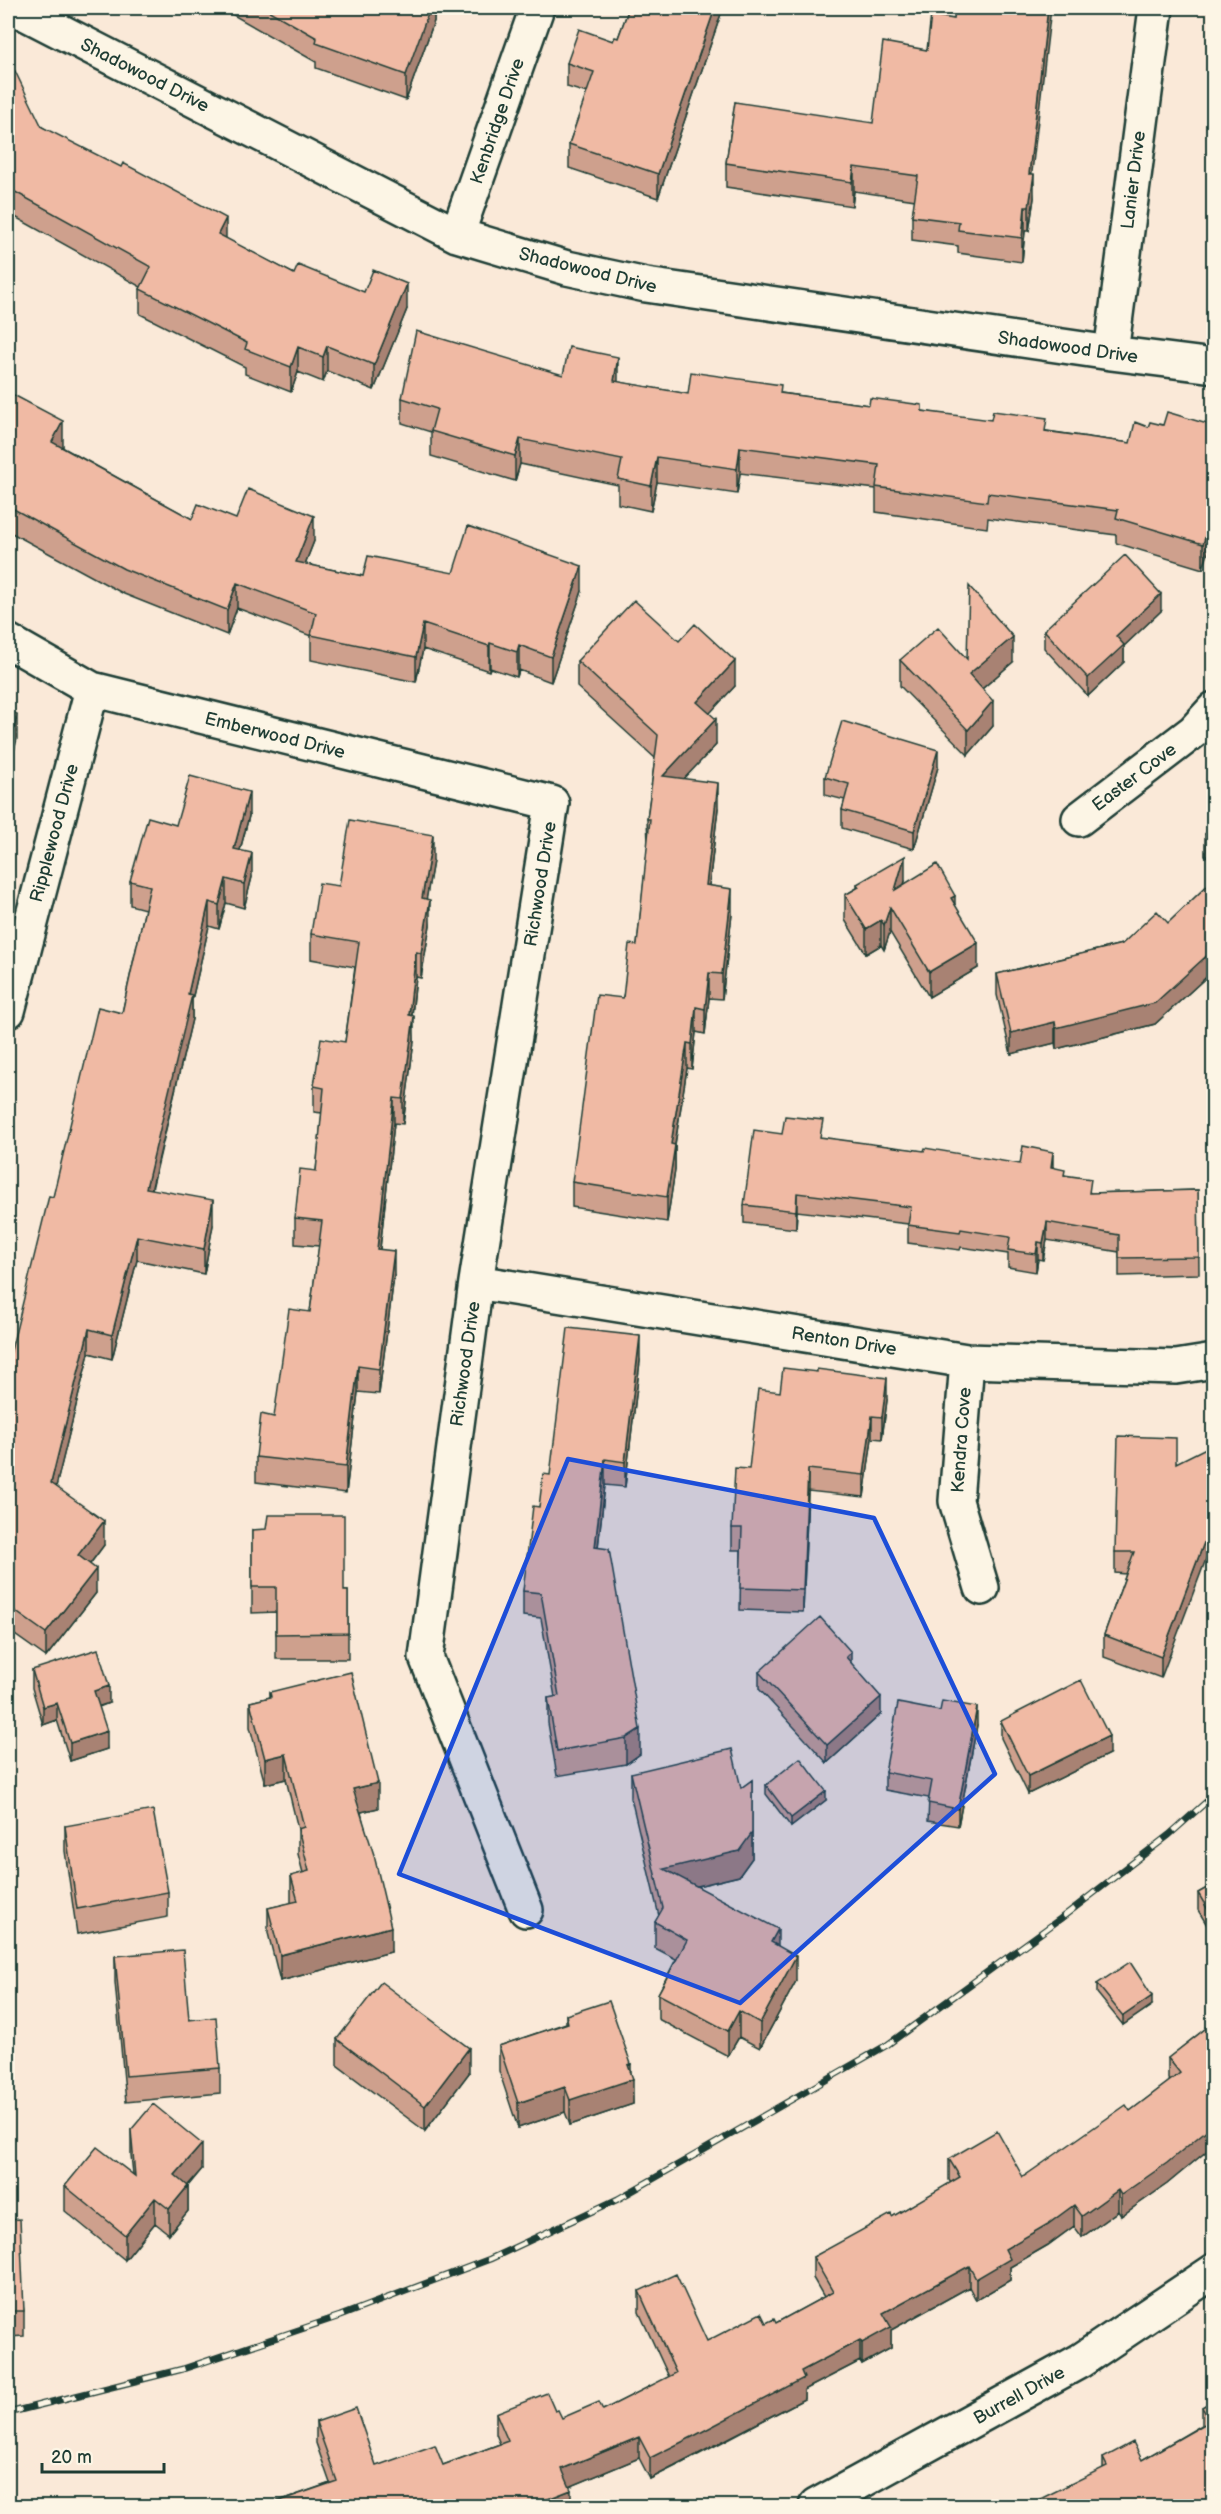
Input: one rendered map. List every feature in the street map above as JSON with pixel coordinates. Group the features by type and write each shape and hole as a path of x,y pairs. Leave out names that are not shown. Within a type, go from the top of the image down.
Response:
{"street":[{"name":"Shadowood Drive","path":"15,8 457,235 567,268 646,285 1214,366"},
{"name":"Kenbridge Drive","path":"457,235 537,8"},
{"name":"Lanier Drive","path":"1111,353 1156,8"},
{"name":"Emberwood Drive","path":"8,641 92,689 552,803"},
{"name":"Ripplewood Drive","path":"8,1011 92,689"},
{"name":"Easter Cove","path":"1079,819 1194,731 1214,709"},
{"name":"Richwood Drive","path":"526,1910 426,1657 476,1282 552,803"},
{"name":"Renton Drive","path":"476,1282 967,1361 1176,1366 1214,1361"},
{"name":"Kendra Cove","path":"967,1361 956,1501 982,1588"},
{"name":"Burrell Drive","path":"816,2506 1080,2361 1214,2271"}],"highlighted area":[{"path":"568,1459 874,1518 995,1774 740,2003 399,1874"}],"building":[{"path":"264,8 430,8 406,75 316,43 317,38"},
{"path":"629,8 715,8 658,174 569,144 594,72 567,63 579,29 613,41 615,37 618,38"},
{"path":"955,8 1048,8 1029,174 1034,174 1029,207 1025,207 1022,238 958,230 959,222 912,216 918,176 854,167 852,182 726,163 735,102 873,123 883,42 927,50 931,15 954,19"},
{"path":"15,71 42,127 121,167 123,163 226,218 218,234 294,274 298,265 364,292 373,270 407,284 374,365 327,346 323,357 298,347 291,367 245,349 247,343 140,289 151,267 8,188 8,74"},
{"path":"1214,221 1214,260 1208,259"},
{"path":"416,331 563,375 569,347 618,357 614,381 688,394 691,372 781,385 780,393 869,405 870,398 922,405 922,411 991,420 993,411 1047,418 1045,431 1130,443 1135,422 1148,427 1150,422 1163,425 1167,412 1214,426 1214,509 1203,544 1116,518 1118,510 988,493 987,502 876,487 879,465 740,447 737,469 657,457 651,486 618,479 622,460 520,439 515,456 431,431 437,409 402,398"},
{"path":"8,392 63,421 52,442 192,519 198,504 236,519 248,489 314,516 296,562 363,576 368,556 453,573 468,526 582,566 551,657 519,645 517,652 490,643 489,646 423,624 416,657 311,635 316,613 237,583 227,610 124,569 8,506"},
{"path":"1125,555 1161,594 1116,636 1124,645 1088,678 1044,630"},
{"path":"969,586 1013,637 969,674 993,701 968,730 900,660 938,627 967,659"},
{"path":"634,600 679,641 695,624 735,661 697,702 716,719 663,776 718,783 706,885 732,889 722,974 709,973 705,1009 696,1007 692,1044 687,1043 671,1144 675,1145 667,1197 572,1182 597,995 623,998 629,944 637,945 650,819 647,819 658,735 577,661"},
{"path":"8,711 17,714 8,751"},
{"path":"842,721 938,750 914,831 842,810 849,784 825,777"},
{"path":"190,776 249,792 234,849 252,853 244,884 226,879 219,905 209,902 188,994 192,995 146,1188 213,1200 204,1249 137,1236 112,1335 89,1329 51,1483 104,1521 78,1555 96,1569 46,1633 8,1606 8,1363 49,1196 53,1197 98,1007 122,1013 150,886 130,881 148,817 176,825"},
{"path":"350,820 433,835 422,898 430,900 421,953 416,952 409,1015 414,1016 403,1099 394,1098 377,1249 394,1251 379,1369 358,1366 346,1467 256,1457 261,1414 274,1417 289,1309 310,1312 322,1221 295,1218 300,1169 316,1171 324,1088 314,1086 321,1038 345,1042 359,942 311,934 319,883 339,886"},
{"path":"1214,824 1214,842 1205,834"},
{"path":"905,856 895,890 937,864 955,896 951,898 978,943 929,972 890,907 884,925 881,920 866,929 845,895 859,887 857,884"},
{"path":"1214,879 1214,949 1155,1003 1056,1028 1055,1022 1011,1033 997,974 1122,944 1157,911 1168,923"},
{"path":"785,1116 823,1120 820,1137 924,1151 925,1148 1020,1164 1023,1146 1053,1152 1051,1167 1065,1170 1064,1175 1091,1179 1089,1193 1198,1190 1199,1257 1119,1258 1119,1235 1047,1222 1043,1243 1038,1242 1036,1254 1008,1250 1010,1237 961,1229 960,1232 908,1225 911,1207 797,1193 796,1211 744,1205 754,1130 782,1134"},
{"path":"568,1328 640,1336 625,1462 605,1459 595,1547 609,1549 640,1729 626,1738 557,1751 548,1698 559,1696 541,1593 523,1591 533,1506 539,1507 543,1474 550,1475"},
{"path":"783,1368 817,1372 817,1369 887,1378 882,1417 872,1416 864,1475 808,1469 803,1590 740,1588 742,1528 732,1528 735,1468 749,1469 758,1389 780,1392"},
{"path":"1118,1436 1176,1438 1176,1463 1214,1444 1214,1516 1161,1657 1104,1635 1134,1552 1115,1552"},
{"path":"268,1515 344,1515 344,1591 348,1591 348,1633 276,1634 276,1587 252,1587 252,1530 266,1529"},
{"path":"820,1617 851,1652 846,1657 881,1697 827,1745 759,1672"},
{"path":"98,1649 109,1686 94,1691 107,1731 70,1743 57,1703 43,1707 32,1670"},
{"path":"351,1672 378,1783 353,1789 374,1855 391,1927 280,1955 268,1908 298,1901 291,1876 309,1871 298,1829 304,1827 286,1754 265,1759 250,1702 271,1697 270,1692"},
{"path":"1081,1680 1109,1736 1028,1776 1001,1721"},
{"path":"942,1701 977,1707 958,1809 928,1803 932,1781 885,1772 898,1703 940,1711"},
{"path":"732,1749 741,1788 752,1780 752,1833 739,1851 664,1869 778,1929 771,1942 796,1956 760,2023 739,2011 728,2031 658,1994 687,1940 655,1922 663,1908 631,1773"},
{"path":"800,1758 826,1791 791,1818 766,1785"},
{"path":"153,1810 168,1892 77,1909 65,1826"},
{"path":"1214,1884 1214,1920 1198,1893"},
{"path":"183,1950 189,2020 216,2017 220,2068 126,2076 115,1956"},
{"path":"1130,1962 1152,1996 1123,2016 1097,1984"},
{"path":"381,1982 469,2048 425,2106 337,2039"},
{"path":"609,2001 631,2064 628,2065 633,2079 570,2100 565,2087 518,2103 499,2046 568,2023 566,2015"},
{"path":"1214,2022 1214,2124 1167,2163 1121,2195 1118,2190 1082,2216 1074,2205 1048,2224 1005,2249 1010,2259 976,2279 969,2266 883,2313 891,2327 862,2343 860,2340 801,2371 804,2378 694,2436 650,2458 639,2437 562,2469 571,2490 530,2506 278,2506 276,2502 337,2481 316,2422 356,2408 376,2466 435,2445 443,2465 508,2441 496,2413 547,2393 555,2411 558,2410 562,2418 599,2402 603,2410 676,2373 639,2291 676,2274 707,2341 761,2313 766,2323 774,2319 776,2323 833,2292 813,2257 891,2214 892,2217 960,2177 949,2159 997,2131 1023,2177 1126,2105 1130,2111 1180,2073 1168,2058"},
{"path":"153,2104 202,2144 175,2175 188,2186 169,2209 155,2198 125,2235 65,2186 97,2147 135,2176 131,2130"},
{"path":"20,2219 24,2311 8,2311 8,2220"},
{"path":"1214,2400 1214,2499 1201,2506 1026,2506 1107,2466 1103,2458 1133,2442 1142,2460 1210,2421 1202,2407"}],"railway":[{"path":"8,2413 183,2369 340,2316 490,2259 618,2199 887,2045 1060,1919 1169,1835 1214,1795"}]}
